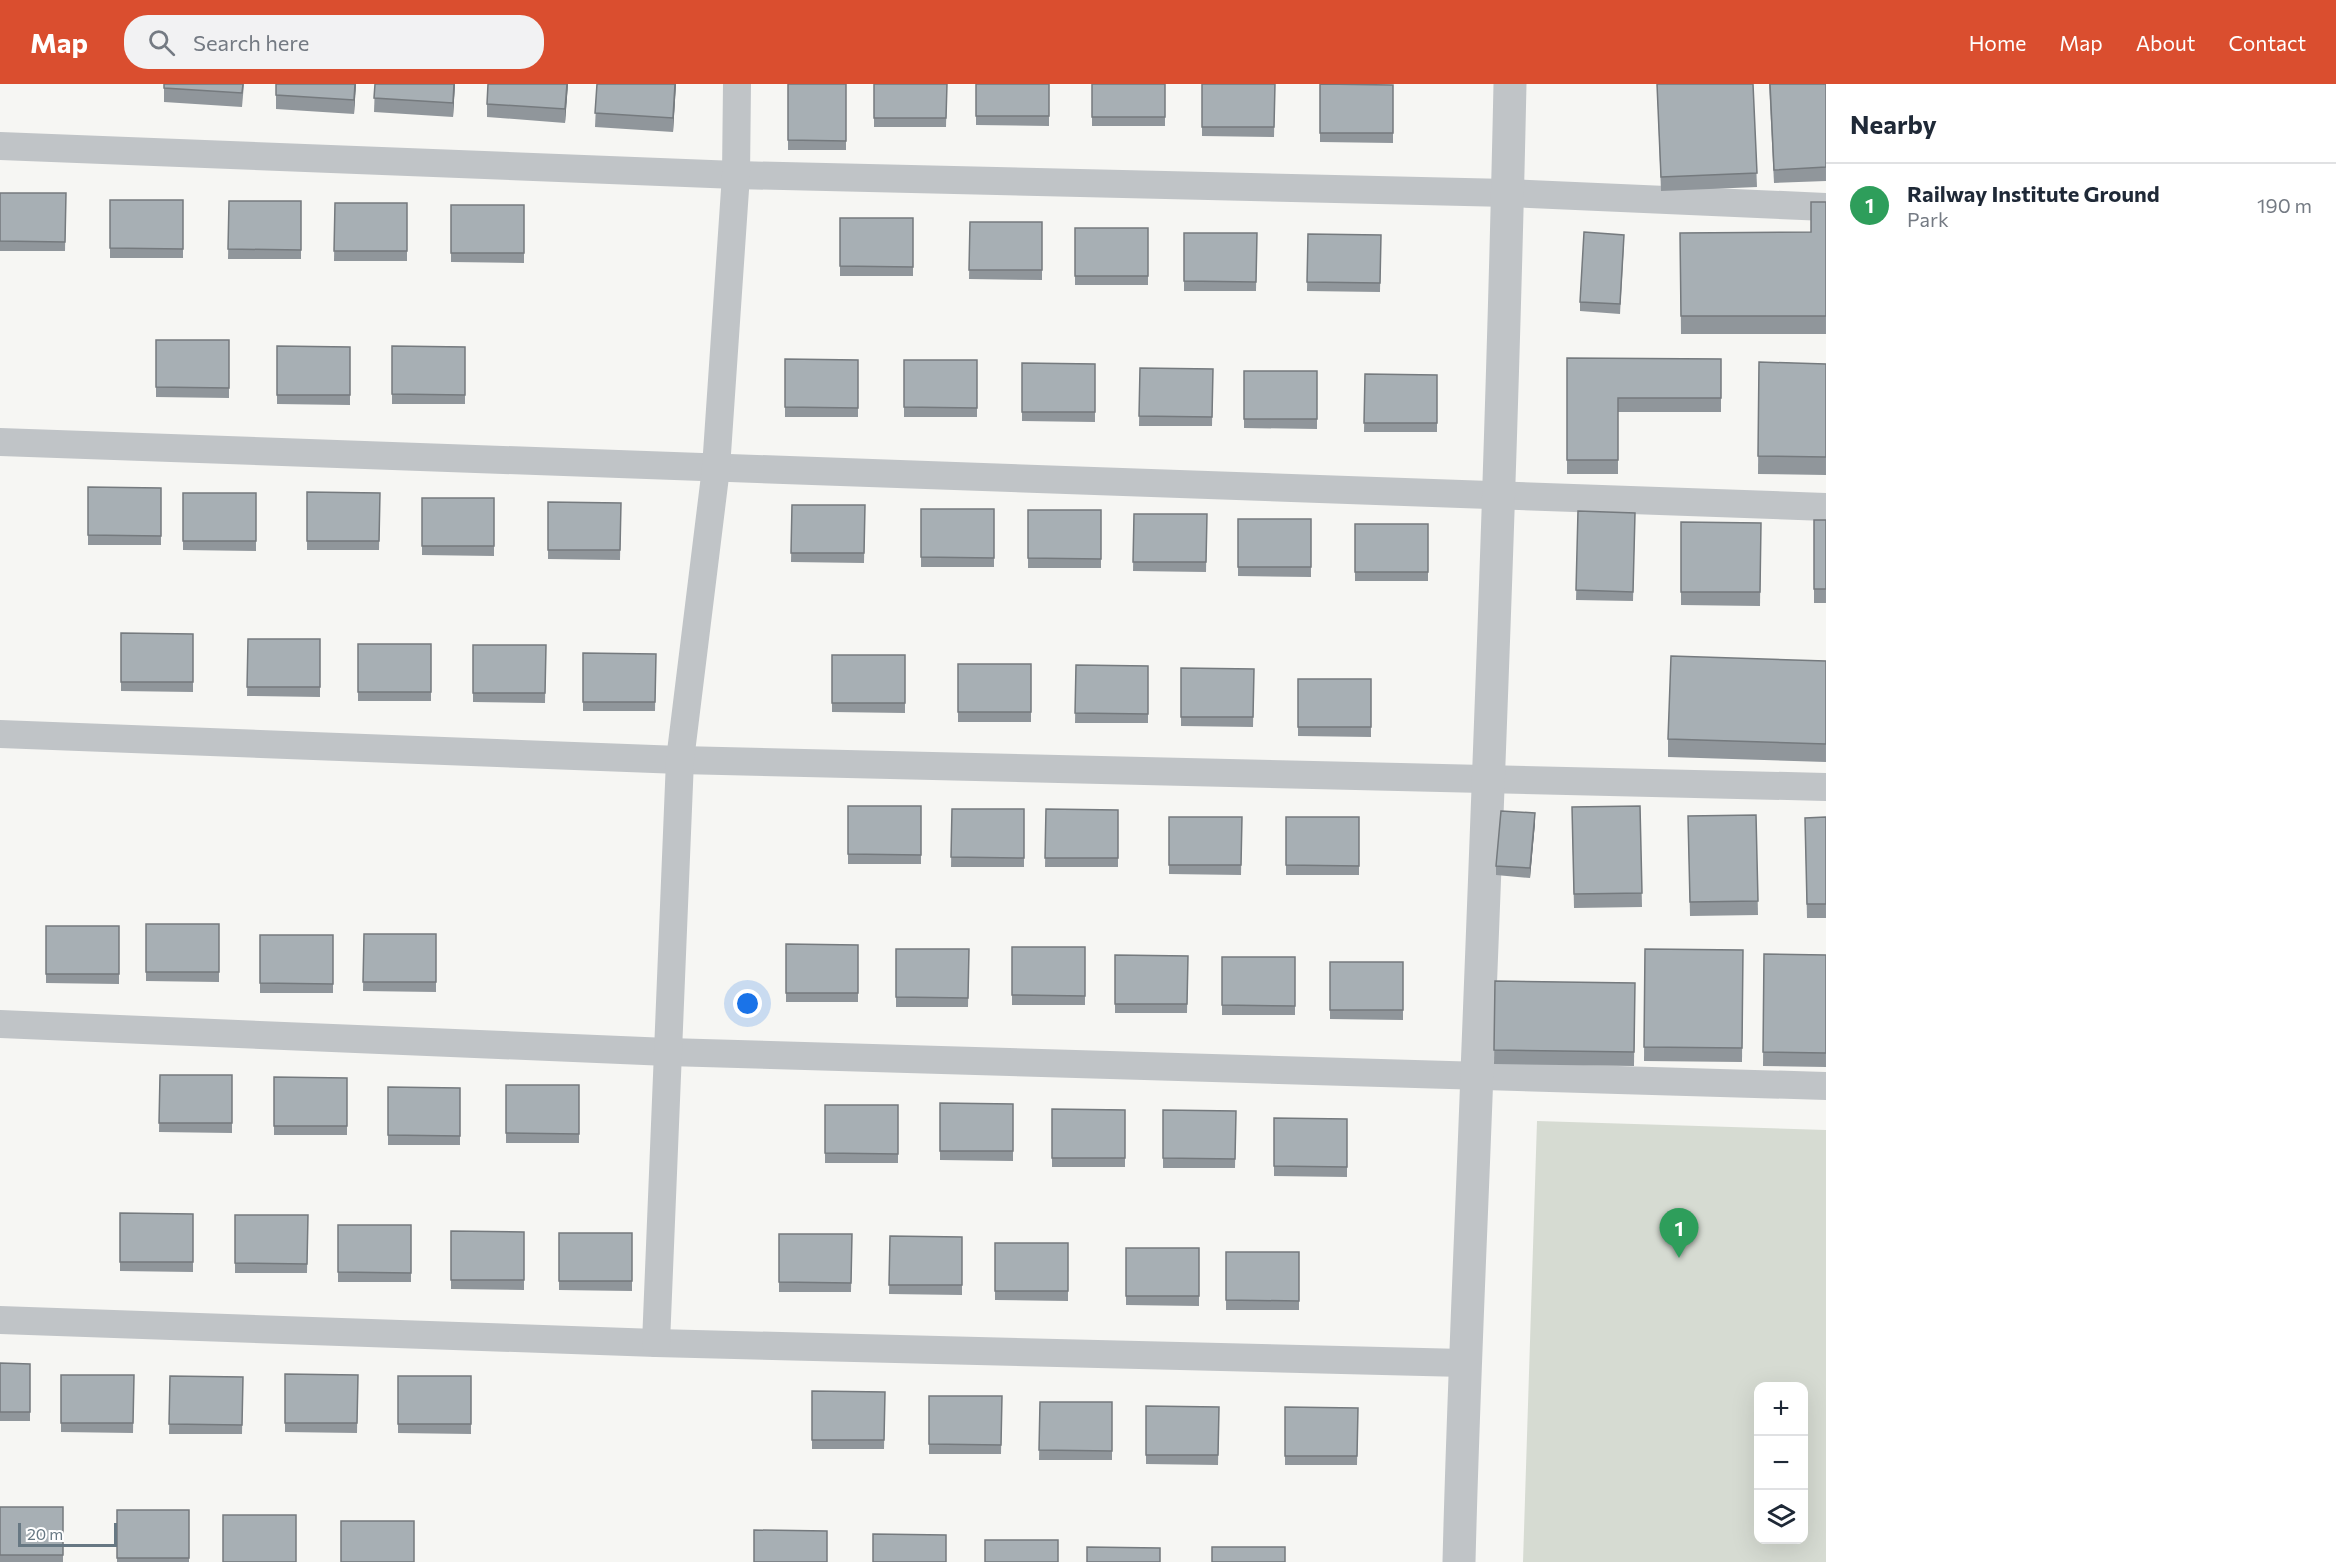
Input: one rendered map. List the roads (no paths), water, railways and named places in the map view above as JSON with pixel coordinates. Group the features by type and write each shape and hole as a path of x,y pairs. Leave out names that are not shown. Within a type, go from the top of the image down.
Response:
{"street":[{"path":"656,1343 680,760 716,468 736,175 737,84"},
{"path":"1459,1562 1464,1364 1498,496 1510,84"},
{"path":"0,146 736,175 1508,193 1826,207"},
{"path":"0,442 1826,507"},
{"path":"0,734 680,760 1826,788"},
{"path":"0,1024 668,1052 1826,1086"},
{"path":"0,1320 656,1343 1464,1364"}],"place":[{"name":"Railway Institute Ground","path":"1679,1258"}]}
